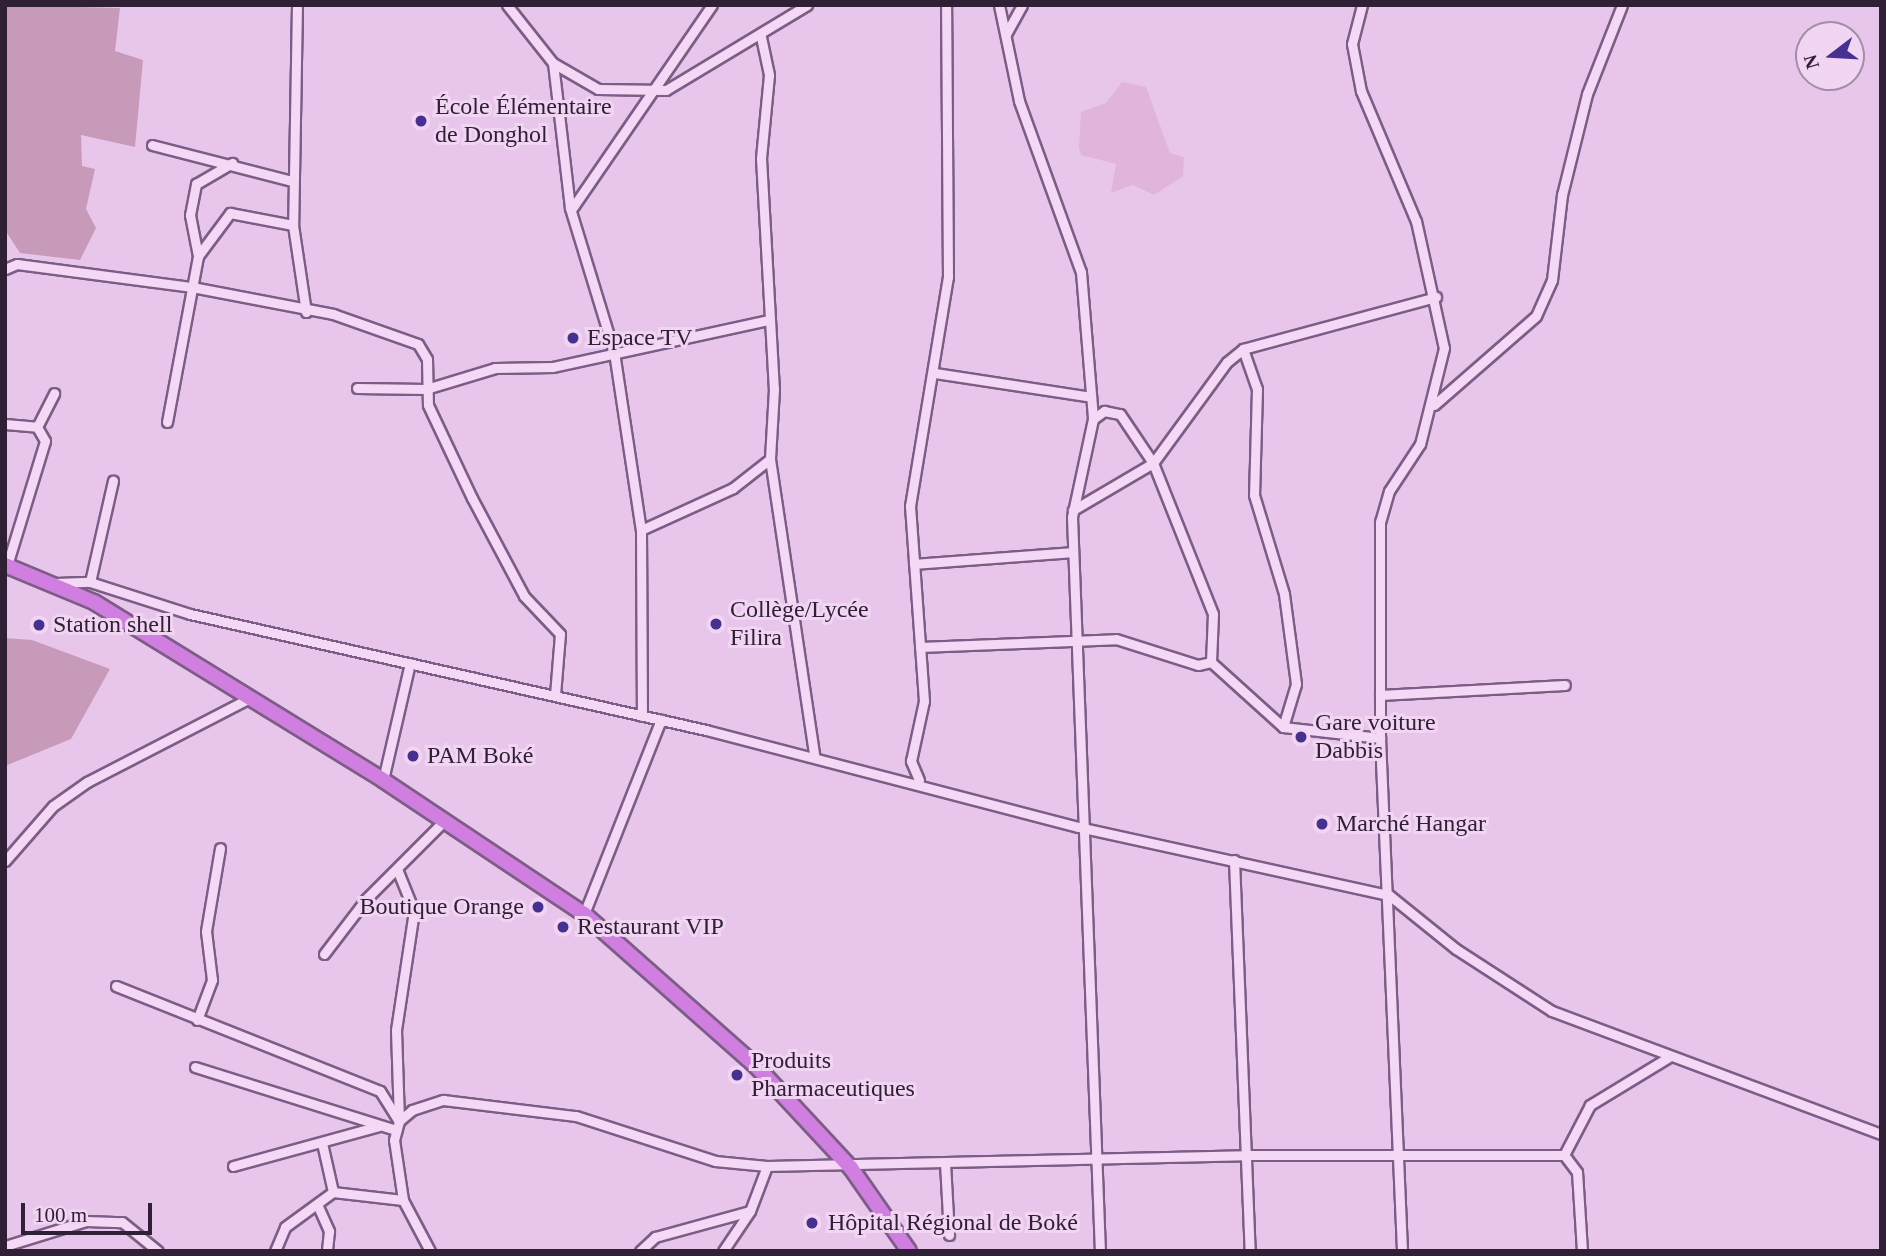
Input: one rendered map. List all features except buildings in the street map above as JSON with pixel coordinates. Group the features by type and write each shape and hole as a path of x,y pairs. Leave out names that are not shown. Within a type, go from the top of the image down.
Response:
{"highway":[{"path":"6,565 54,583 383,780 584,914 758,1068 851,1168 909,1251"}],"street":[{"path":"297,5 293,225 306,312"},
{"path":"507,5 553,63 598,89 658,86 666,90 720,53 761,37 807,5"},
{"path":"571,210 712,5"},
{"path":"919,780 911,761 924,702 910,506 935,373 948,277 946,5"},
{"path":"999,5 1019,101 1081,272 1093,419 1073,510 1073,552 1079,827 1098,1161 1100,1251"},
{"path":"1006,34 1023,5"},
{"path":"1362,5 1352,44 1361,92 1416,221 1436,297 1444,348 1432,406 1380,522 1380,738 1389,895 1402,1251"},
{"path":"1432,406 1536,316 1552,280 1562,195 1587,94 1622,5"},
{"path":"761,37 769,75 761,158 768,320 770,459 814,755"},
{"path":"553,63 571,210 614,352 641,530 642,716"},
{"path":"152,145 232,163 292,181"},
{"path":"167,422 198,256 190,215 196,184 232,163"},
{"path":"198,256 230,213 293,225"},
{"path":"5,269 17,264 192,287 306,312 333,314 418,344 427,359 426,389 472,498 524,596 560,634 555,695"},
{"path":"1073,510 1153,463 1227,362 1244,349 1436,297"},
{"path":"357,388 426,389 495,368 553,367 768,320"},
{"path":"1244,349 1257,389 1254,495 1284,594 1296,684 1283,727"},
{"path":"935,373 1091,397"},
{"path":"37,427 54,393"},
{"path":"1093,419 1104,411 1120,414 1153,463 1213,614 1211,662"},
{"path":"5,424 37,427"},
{"path":"6,565 45,441 37,427"},
{"path":"641,530 724,493 770,459"},
{"path":"90,582 113,481"},
{"path":"914,564 1073,552"},
{"path":"54,583 90,582 190,614 814,755 919,780 1079,827 1389,895 1456,948 1552,1011 1881,1134"},
{"path":"920,648 1116,639 1187,663 1211,662 1283,727 1380,738"},
{"path":"383,780 410,663"},
{"path":"1380,695 1565,685"},
{"path":"5,861 53,806 87,782 248,699"},
{"path":"584,914 661,720"},
{"path":"324,954 397,869 445,820"},
{"path":"197,1020 212,980 206,931 220,848"},
{"path":"1234,860 1250,1251"},
{"path":"397,869 414,911 396,1030 402,1200 430,1251"},
{"path":"116,986 380,1091 398,1125"},
{"path":"1564,1156 1590,1105 1640,1069 1669,1056"},
{"path":"195,1067 324,1103 379,1126"},
{"path":"233,1166 379,1126 398,1125 443,1100 576,1116 715,1161 766,1166 851,1168 1245,1155 1564,1156"},
{"path":"322,1143 333,1192"},
{"path":"1564,1156 1577,1172 1582,1251"},
{"path":"945,1163 949,1235"},
{"path":"723,1251 750,1211 766,1166"},
{"path":"275,1251 285,1227 333,1192 402,1200"},
{"path":"317,1204 329,1231 327,1251"},
{"path":"640,1251 654,1237 750,1211"},
{"path":"5,1246 37,1231 98,1221 122,1222 158,1251"}],"shaded area":[{"path":"5,5 120,8 115,51 143,60 135,147 81,135 82,166 95,169 86,209 96,228 80,260 20,253 5,230"},
{"path":"1122,82 1146,87 1170,153 1184,157 1183,176 1154,195 1133,185 1111,193 1116,164 1081,155 1079,148 1081,112 1106,103"},
{"path":"5,638 32,640 110,669 71,739 5,766"}],"place":[{"name":"École Élémentaire de Donghol","path":"421,121"},
{"name":"Espace TV","path":"573,338"},
{"name":"Collège/Lycée Filira","path":"716,624"},
{"name":"Station shell","path":"39,625"},
{"name":"Gare voiture Dabbis","path":"1301,737"},
{"name":"PAM Boké","path":"413,756"},
{"name":"Marché Hangar","path":"1322,824"},
{"name":"Boutique Orange","path":"538,907"},
{"name":"Restaurant VIP","path":"563,927"},
{"name":"Produits Pharmaceutiques","path":"737,1075"},
{"name":"Hôpital Régional de Boké","path":"812,1223"}]}
